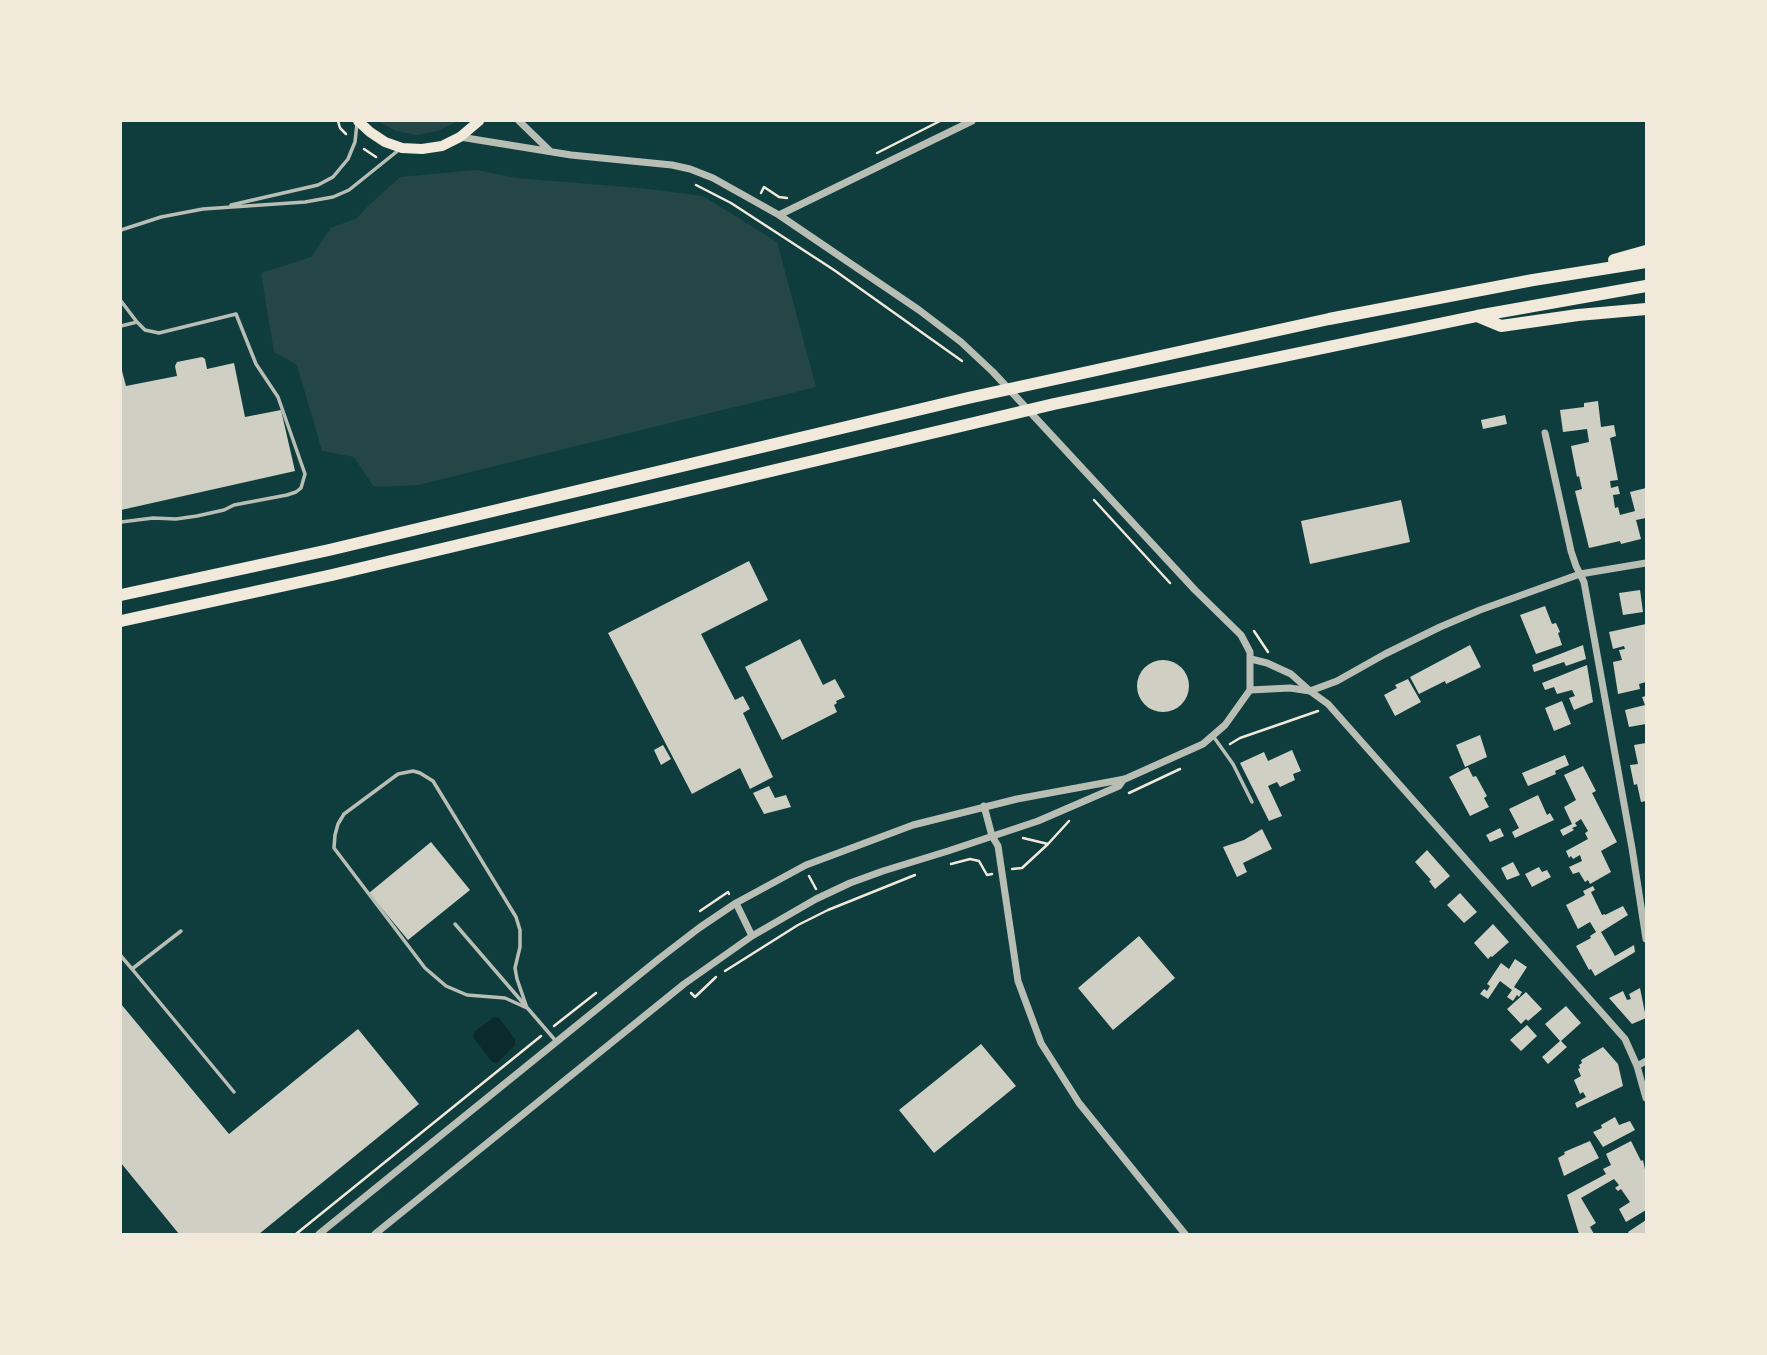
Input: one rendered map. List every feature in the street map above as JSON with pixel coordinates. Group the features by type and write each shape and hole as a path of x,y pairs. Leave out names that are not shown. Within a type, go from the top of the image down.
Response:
{"highway":[{"path":"1533,280 1646,251"},
{"path":"121,595 330,550 968,398 1329,319 1533,280 1646,262"},
{"path":"121,621 332,575 1054,404 1476,316 1646,286"},
{"path":"1476,316 1501,326 1646,309"}],"main road":[{"path":"357,121 385,142 402,148 422,149 442,146 460,137 479,121"}],"street":[{"path":"519,121 551,151"},
{"path":"779,215 972,121"},
{"path":"319,1234 680,943 736,902 806,864 913,825 984,806 1125,779 1203,744 1233,715 1250,690 1250,652 1241,635 1195,590 993,372 961,342 919,310 779,215 713,178 690,169 571,155 460,137"},
{"path":"1545,433 1571,551 1584,582 1646,939"},
{"path":"1250,690 1290,688 1310,691 1337,681 1440,626 1480,610 1580,574 1646,563"},
{"path":"1251,659 1291,674 1328,704 1625,1039 1637,1066 1646,1098"},
{"path":"375,1234 684,984 752,936 816,899 850,883 1038,821 1119,786 1125,779"},
{"path":"984,806 992,836 998,846 1003,871 1017,981 1041,1043 1079,1103 1185,1234"},
{"path":"736,902 752,936"},
{"path":"1637,1066 1646,1061"}],"lane":[{"path":"121,230 162,217 318,186 333,177 348,159 355,142 357,121"},
{"path":"220,207 305,202 332,197 349,190 402,148"},
{"path":"121,301 145,330 159,333 236,314 256,364 278,397 305,474 301,488 287,495 233,505 197,516 121,522"},
{"path":"121,326 137,322"},
{"path":"1213,736 1233,764 1252,802"},
{"path":"413,771 433,780 516,917 520,930 520,947 515,968 527,1008 505,998 467,995 446,986 425,968 334,848 338,824 344,814 398,774 413,771"},
{"path":"455,924 556,1042"},
{"path":"132,969 181,930"},
{"path":"121,956 234,1092"}],"path":[{"path":"338,121 340,128 355,142 384,162"},
{"path":"878,152 940,121"},
{"path":"689,181 731,203 834,270 967,365"},
{"path":"761,193 764,187 779,197 791,196"},
{"path":"1250,626 1268,652 1275,657"},
{"path":"1222,748 1240,738 1315,713"},
{"path":"1125,795 1179,769"},
{"path":"1022,868 1069,820"},
{"path":"1021,837 1048,844"},
{"path":"949,864 970,859 979,861 987,875 1003,871"},
{"path":"684,984 695,997 717,976 798,925 838,905 917,874"},
{"path":"701,911 728,892 736,902"},
{"path":"296,1234 597,992"}],"shaded area":[{"path":"377,121 458,121 438,131 417,135 396,131"},
{"path":"476,170 516,178 703,196 777,242 816,387 418,485 374,487 354,457 322,451 297,365 274,352 261,273 311,257 331,228 357,218 400,177"},
{"path":"494,1017 499,1018 515,1039 515,1045 497,1063 492,1062 473,1037 474,1032"}],"building":[{"path":"202,357 207,369 234,363 245,417 281,410 295,471 121,510 121,367 126,386 177,376 177,362"},
{"path":"1598,401 1601,427 1614,425 1616,436 1610,438 1618,480 1610,481 1611,488 1618,486 1620,494 1613,495 1615,508 1618,507 1620,515 1635,511 1630,492 1646,488 1646,518 1636,520 1641,539 1589,548 1575,491 1582,489 1571,446 1589,442 1587,429 1563,432 1560,410 1584,407 1584,403"},
{"path":"1505,415 1507,424 1483,429 1481,420"},
{"path":"1401,500 1410,542 1310,564 1301,521"},
{"path":"749,561 768,600 701,634 735,700 743,696 750,709 743,713 773,777 750,789 740,768 692,794 608,633"},
{"path":"1640,590 1643,612 1623,615 1619,593"},
{"path":"1545,606 1552,624 1556,623 1560,632 1558,633 1562,645 1536,654 1520,615"},
{"path":"1646,624 1646,682 1639,684 1640,689 1618,694 1613,662 1622,660 1619,650 1625,649 1624,646 1613,649 1609,632"},
{"path":"800,639 823,685 835,679 845,697 836,701 834,705 837,712 782,740 745,667"},
{"path":"1470,645 1481,667 1419,694 1410,677"},
{"path":"1583,645 1586,659 1566,666 1564,662 1534,672 1532,665"},
{"path":"1163,660 1173,662 1181,668 1187,676 1187,696 1181,704 1173,710 1163,712 1153,710 1145,704 1139,696 1137,686 1139,676 1145,668 1153,662"},
{"path":"1587,665 1593,702 1574,710 1569,698 1575,696 1572,690 1557,694 1554,687 1545,690 1542,683"},
{"path":"1408,679 1421,702 1395,716 1384,695 1397,688 1395,685"},
{"path":"1646,696 1646,724 1629,727 1625,710 1645,705 1642,697"},
{"path":"1562,701 1571,724 1554,731 1545,708"},
{"path":"1480,735 1487,757 1465,767 1456,745"},
{"path":"1646,743 1646,801 1641,802 1630,765 1638,764 1634,745"},
{"path":"663,745 671,759 661,765 654,750"},
{"path":"1292,750 1301,771 1293,774 1295,780 1280,787 1277,782 1268,786 1282,816 1269,821 1240,763 1264,752 1268,761"},
{"path":"1565,755 1569,765 1528,786 1522,773"},
{"path":"1583,766 1596,791 1592,793 1617,842 1601,851 1611,872 1590,884 1588,880 1585,882 1579,872 1573,874 1569,867 1582,861 1580,855 1569,858 1566,851 1588,839 1585,833 1588,831 1581,819 1575,823 1577,826 1572,828 1574,830 1563,836 1560,830 1572,824 1564,807 1576,800 1564,775"},
{"path":"1468,767 1487,796 1484,798 1489,807 1470,816 1449,777"},
{"path":"769,786 775,798 786,795 791,807 764,814 753,793"},
{"path":"1538,795 1547,815 1550,813 1554,820 1515,838 1512,832 1519,828 1509,809"},
{"path":"1500,828 1504,836 1490,842 1486,835"},
{"path":"1262,829 1272,849 1243,863 1247,872 1237,877 1223,847 1244,840"},
{"path":"431,842 470,890 408,940 369,893"},
{"path":"1427,850 1450,876 1435,889 1429,881 1431,880 1415,862"},
{"path":"1513,862 1520,875 1507,880 1501,868"},
{"path":"1539,867 1542,872 1547,870 1551,877 1532,887 1525,874"},
{"path":"1593,886 1595,890 1591,892 1602,915 1623,906 1628,915 1601,932 1615,956 1634,945 1635,952 1595,976 1576,946 1596,932 1590,922 1578,929 1566,905 1585,895 1583,891"},
{"path":"1460,893 1477,912 1464,923 1447,905"},
{"path":"1493,924 1509,942 1488,959 1474,943"},
{"path":"1139,936 1175,978 1113,1030 1078,988"},
{"path":"1515,959 1527,967 1514,987 1522,992 1519,997 1517,995 1513,1001 1507,997 1512,990 1500,981 1488,999 1480,994 1484,989 1487,991 1490,986 1487,984 1501,963 1509,969"},
{"path":"1640,988 1646,1018 1632,1024 1609,998 1623,991 1627,1000 1631,999 1629,994"},
{"path":"1526,992 1542,1009 1521,1024 1507,1009"},
{"path":"121,1004 229,1134 358,1029 419,1104 259,1234 179,1234 121,1163"},
{"path":"1566,1006 1581,1023 1561,1041 1567,1047 1548,1064 1542,1057 1560,1041 1545,1024"},
{"path":"1527,1025 1537,1036 1521,1051 1510,1040"},
{"path":"981,1044 1016,1086 934,1153 899,1110"},
{"path":"1603,1047 1618,1064 1623,1086 1577,1108 1575,1103 1586,1097 1583,1092 1580,1094 1574,1080 1581,1076 1578,1069 1581,1060"},
{"path":"1615,1117 1619,1125 1630,1121 1635,1130 1603,1147 1593,1132"},
{"path":"1590,1141 1599,1158 1564,1176 1558,1158 1565,1154 1564,1152"},
{"path":"1631,1141 1641,1161 1643,1160 1646,1174 1646,1210 1626,1222 1619,1209 1630,1202 1621,1189 1618,1191 1615,1188 1619,1185 1614,1179 1581,1198 1596,1223 1590,1227 1594,1234 1579,1234 1567,1195 1606,1174 1603,1169 1611,1165 1606,1154"},
{"path":"1646,1220 1646,1234 1629,1234 1628,1232"}]}
